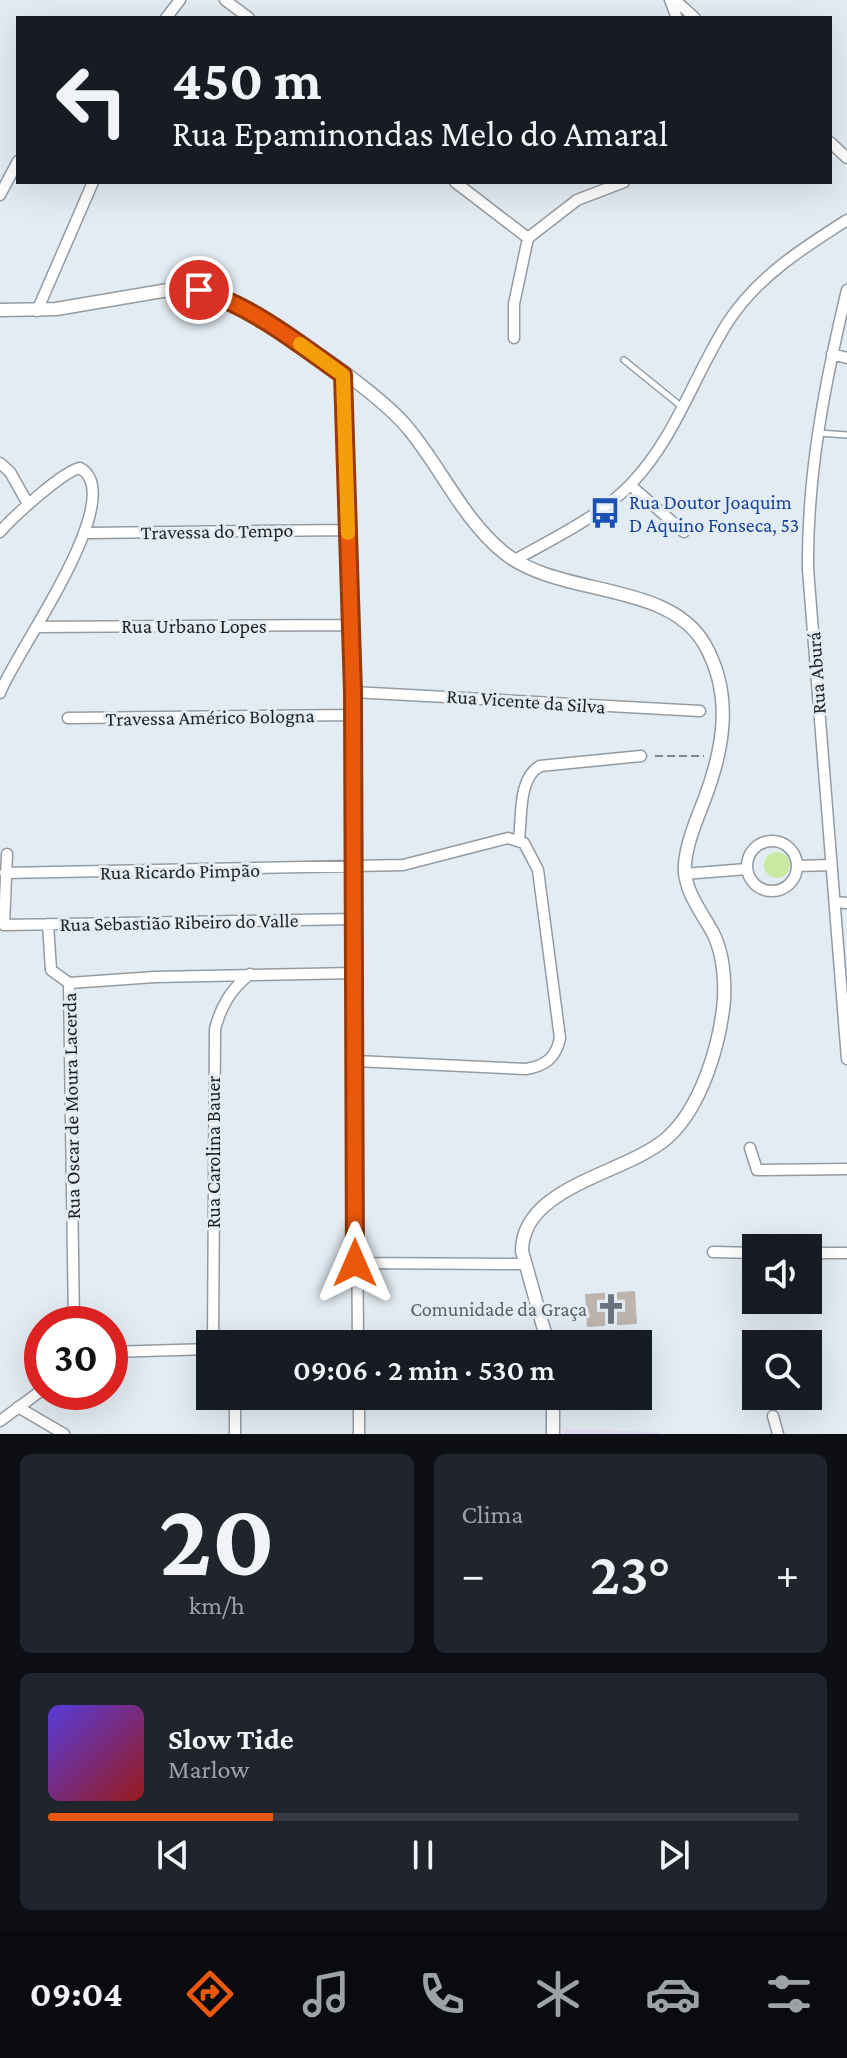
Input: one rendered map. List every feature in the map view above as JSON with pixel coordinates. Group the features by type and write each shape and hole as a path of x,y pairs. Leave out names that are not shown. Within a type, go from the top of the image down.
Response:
{"street":[{"path":"168,16 180,0"},
{"path":"225,0 246,16"},
{"path":"672,0 692,16"},
{"path":"832,144 847,158"},
{"path":"0,195 16,165"},
{"path":"37,311 92,184"},
{"path":"458,184 528,238"},
{"path":"514,338 514,304 528,238 577,200 619,184"},
{"path":"515,560 590,517 630,485 654,457 742,302 781,265 847,220"},
{"path":"0,310 37,311 149,291 199,290 231,302 275,326 404,423 465,511 488,539 515,560 563,581 648,603 684,621 704,644 722,691 725,714 718,756 690,838 684,874 691,894 713,934 723,970 719,1030 703,1081 676,1129 665,1140 561,1195 531,1217 522,1240 524,1264 536,1294 545,1330"},
{"name":"Rua Aburá","path":"847,290 832,354 808,518 808,569 847,1059"},
{"path":"832,354 847,358"},
{"path":"343,375 353,692 357,1330"},
{"path":"0,463 10,472 28,504"},
{"path":"0,693 87,533 93,480 86,471 74,469 28,504 1,530"},
{"path":"630,485 684,532"},
{"name":"Travessa do Tempo","path":"87,533 348,530"},
{"name":"Rua Urbano Lopes","path":"36,627 351,625"},
{"name":"Rua Vicente da Silva","path":"353,692 700,711"},
{"name":"Travessa Américo Bologna","path":"68,718 352,715"},
{"path":"356,1061 526,1069 541,1066 552,1058 560,1038 538,870 529,848 519,839 526,781 540,766 641,756"},
{"name":"Rua Ricardo Pimpão","path":"5,873 354,867 415,863 488,842 519,839"},
{"path":"767,841 788,846 797,866 793,880 773,891 753,882 747,869 750,854 767,841"},
{"path":"2,926 7,854"},
{"path":"797,866 831,865"},
{"path":"684,874 747,869"},
{"path":"835,902 847,903"},
{"name":"Rua Sebastião Ribeiro do Valle","path":"2,926 354,919"},
{"path":"48,924 51,970 69,983"},
{"name":"Rua Oscar de Moura Lacerda","path":"74,1306 69,983 251,974 355,973"},
{"name":"Rua Carolina Bauer","path":"211,1330 215,1029 219,1012 235,986 251,974"},
{"path":"750,1148 753,1166 757,1170 847,1169"},
{"path":"713,1252 742,1253"},
{"path":"822,1253 847,1253"},
{"path":"355,1263 524,1264"},
{"path":"128,1351 196,1347"},
{"path":"0,1421 24,1403"},
{"path":"18,1407 64,1434"},
{"path":"235,1410 235,1434"},
{"path":"359,1410 359,1434"},
{"path":"553,1410 553,1434"},
{"path":"773,1416 778,1434"}],"lane":[{"path":"624,360 683,408"},
{"path":"819,433 847,435"}],"path":[{"path":"641,756 718,756"}],"shaded area":[{"path":"563,1429 659,1432 659,1434 563,1434"}],"green space":[{"path":"777,852 786,856 790,865 786,874 777,878 768,874 764,865 768,856"}],"building":[{"name":"Comunidade da Graça","path":"635,1291 637,1324 587,1327 585,1294"}],"slow traffic":[{"path":"300,344 343,375 348,533"}],"place":[{"name":"Rua Doutor Joaquim D Aquino Fonseca, 53","path":"605,513"},
{"name":"Comunidade da Graça","path":"611,1309"}],"route":[{"path":"199,290 231,302 275,326 343,375 353,692 355,1263"}]}
